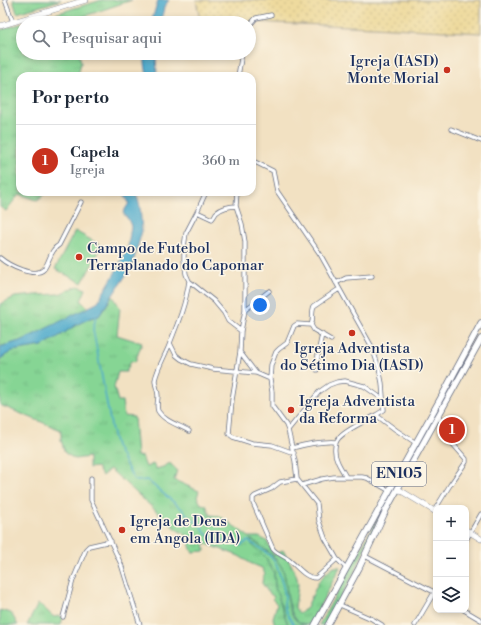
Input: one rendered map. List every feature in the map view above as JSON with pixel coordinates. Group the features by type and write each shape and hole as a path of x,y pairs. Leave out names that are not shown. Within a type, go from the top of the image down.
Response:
{"main road":[{"path":"33,16 86,0"},
{"path":"0,26 16,21"},
{"name":"EN105","path":"315,625 481,323"},
{"name":"EN105","path":"328,625 340,605 398,489 481,339"},
{"path":"398,489 433,510"},
{"path":"469,532 481,539"}],"street":[{"path":"6,0 13,22"},
{"path":"256,18 271,15"},
{"path":"239,72 241,60"},
{"path":"451,129 481,141"},
{"path":"256,162 273,171 277,191 320,254 372,347 379,368 384,410 347,432 338,438 336,442 336,460 346,477"},
{"path":"188,431 174,423 167,421 158,410 158,396 155,380 186,299 189,282 184,260 186,233 204,196"},
{"path":"237,196 236,206 242,224 245,242 245,310 232,400 229,434 230,436 252,443 272,445 294,453"},
{"path":"0,258 25,271 30,272 42,270 56,246 59,245 81,202"},
{"path":"197,212 212,219 216,213 230,206 236,206"},
{"path":"336,283 346,278 372,276"},
{"path":"189,282 214,301 224,313 228,321 242,331"},
{"path":"331,340 314,330 311,325 312,309 314,306 339,289"},
{"path":"245,310 269,291"},
{"path":"311,325 297,324 294,326 286,343 276,352 271,365 270,379 272,406 288,430 294,453 297,478 316,504 319,521 325,538 337,559 346,568"},
{"path":"316,370 322,334"},
{"path":"170,343 176,354 181,359 191,364 256,373 270,379"},
{"path":"240,352 256,373"},
{"path":"288,430 319,392 329,385 337,382 345,381 364,386 384,400"},
{"path":"376,415 416,443"},
{"path":"438,505 450,484 466,462 466,458 445,435 439,416"},
{"path":"292,448 310,443 336,442"},
{"path":"302,485 322,479 362,476 390,491"},
{"path":"91,478 91,500 121,564 140,625"},
{"path":"297,478 280,482 271,489 253,498 253,503 273,549 312,578 316,578 337,559"},
{"path":"469,530 481,514"},
{"path":"63,617 73,580 86,548 111,541"},
{"path":"365,556 433,590"},
{"path":"415,625 433,597"},
{"path":"340,605 382,625"},
{"path":"469,613 481,620"}],"green space":[{"path":"13,0 61,0 17,13"},
{"path":"102,0 132,0 85,16 48,16"},
{"path":"16,25 16,60 80,60 81,63 79,72 16,72 16,196 17,196 6,211 0,207 0,30"},
{"path":"25,196 43,196 37,200"},
{"name":"Campo de Futebol Terraplanado do Capomar","path":"75,231 102,246 82,283 55,269"},
{"path":"78,286 86,289 81,301 88,308 23,340 0,347 0,304 15,297 59,294"},
{"path":"113,296 120,308 117,335 142,343 135,362 131,361 126,372 118,372 114,387 118,401 122,401 124,416 134,417 137,456 142,457 146,467 153,464 156,469 170,463 177,470 174,480 199,491 197,497 201,504 206,505 210,515 220,516 249,537 259,537 267,541 274,555 283,550 295,571 298,580 295,608 299,613 306,609 318,583 325,574 334,567 340,567 310,625 301,623 295,618 291,611 282,568 273,556 259,545 251,540 266,558 274,573 275,587 288,625 275,625 273,618 277,604 272,599 274,597 268,592 262,583 263,576 265,574 262,568 239,556 204,543 205,551 192,552 187,536 176,529 110,469 102,476 97,467 89,468 89,457 75,459 65,453 61,440 61,430 0,405 0,359 12,351 42,346 76,325 90,318 99,316"},
{"path":"386,503 355,571 325,625 319,625"},
{"path":"250,539 259,544 280,564 284,574 290,610 297,621 306,625 288,625 275,587 274,573 266,558 252,545"},
{"path":"38,604 54,617 63,617 61,625 27,625"},
{"path":"0,610 11,613 18,625 0,625"}],"sand":[{"path":"196,0 481,0 481,33 256,22 256,16 199,16"}],"water":[{"path":"158,0 169,0 164,7 162,16 153,16"},
{"path":"145,60 156,60 157,72 146,72"},
{"path":"125,196 137,196 140,207 142,231 132,266 99,316 90,318 76,325 42,346 12,351 0,359 0,347 23,340 97,303 114,275 128,247 131,226 123,213 129,203"}],"waterway":[{"path":"96,317 93,329 112,431 116,446 134,480 147,480 182,509 193,521 199,521 205,533 211,537 241,545 248,541 266,552 277,565 285,596 285,610 294,625"}],"place":[{"name":"Igreja (IASD) Monte Morial","path":"447,70"},
{"name":"Campo de Futebol Terraplanado do Capomar","path":"79,257"},
{"name":"Igreja Adventista do Sétimo Dia (IASD)","path":"352,333"},
{"name":"Igreja Adventista da Reforma","path":"291,410"},
{"name":"Capela","path":"452,430"},
{"name":"Igreja de Deus em Angola (IDA)","path":"122,530"}]}
